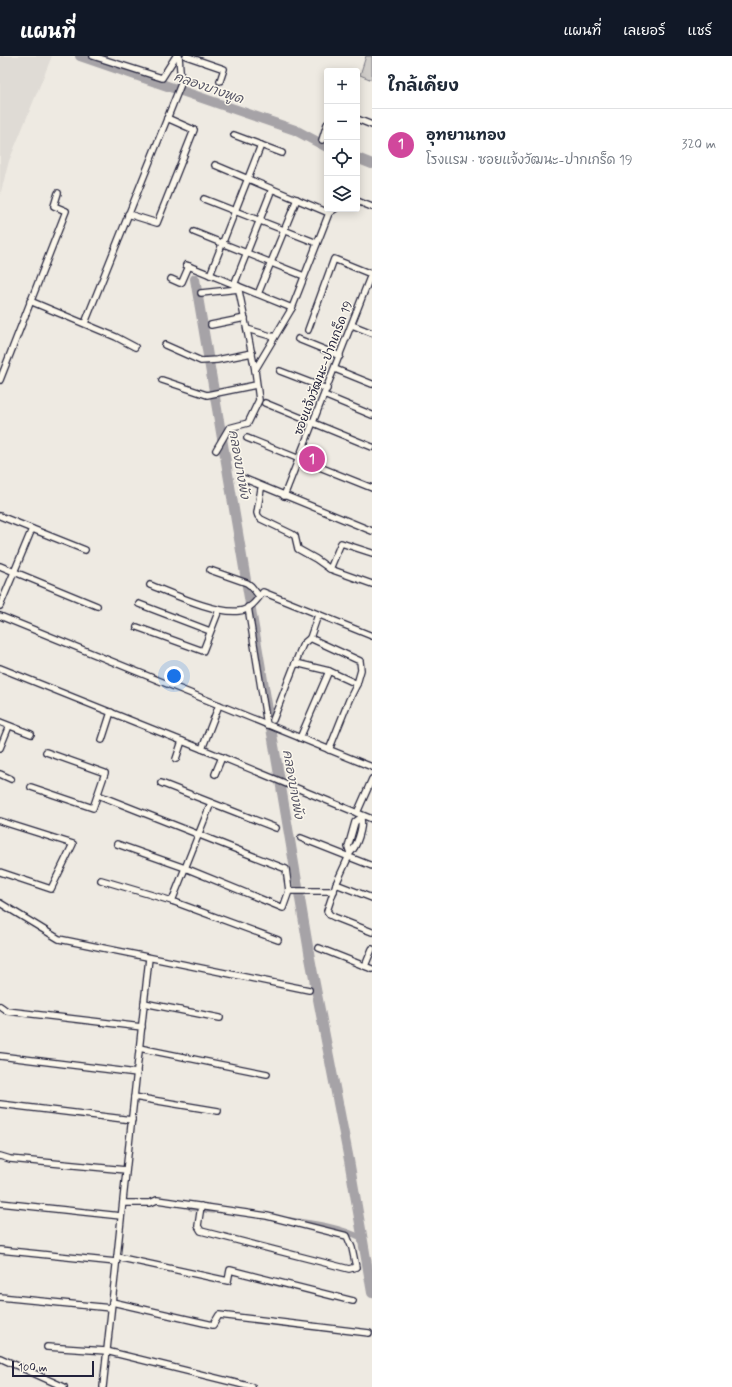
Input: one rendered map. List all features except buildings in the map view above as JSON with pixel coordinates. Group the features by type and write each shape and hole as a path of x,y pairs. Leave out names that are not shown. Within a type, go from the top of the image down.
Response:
{"street":[{"path":"93,56 162,78 176,56"},
{"path":"85,323 181,84 179,56"},
{"path":"186,56 224,69 220,82"},
{"path":"128,214 157,223 194,130 167,118"},
{"path":"360,120 372,125"},
{"path":"322,140 324,134"},
{"path":"234,135 282,153"},
{"path":"210,275 261,146"},
{"path":"215,165 329,213 292,308 255,370"},
{"path":"216,450 228,428 248,423 259,400 252,353 237,287 247,253 272,189"},
{"path":"0,380 66,211 54,206 58,193"},
{"path":"204,198 317,243"},
{"path":"258,294 297,199"},
{"path":"360,202 372,207"},
{"path":"194,232 304,276"},
{"path":"308,330 334,259 372,273"},
{"path":"170,279 180,283 182,282 188,266 292,308"},
{"name":"ซอยแจ้งวัฒนะ-ปากเกร็ด 19","path":"284,496 372,273"},
{"path":"201,293 237,287"},
{"path":"30,301 85,323 135,347"},
{"path":"211,325 245,318"},
{"path":"352,325 372,333"},
{"path":"247,329 274,338"},
{"path":"298,339 340,356"},
{"path":"165,345 201,361 217,360 252,353"},
{"path":"335,369 372,384"},
{"path":"280,371 327,389"},
{"path":"162,380 207,395 256,385"},
{"path":"324,395 372,415"},
{"path":"265,403 372,447"},
{"path":"246,438 372,488"},
{"path":"245,479 372,531"},
{"path":"261,489 257,513 261,519 295,536 298,549 330,569 372,584"},
{"path":"0,516 85,550"},
{"path":"0,606 32,529"},
{"path":"330,569 341,543 372,553"},
{"path":"0,566 96,606"},
{"path":"210,570 245,582 251,586 259,596"},
{"path":"150,586 219,610 240,611 253,604 263,592 372,636"},
{"path":"139,604 210,631"},
{"path":"248,607 267,725"},
{"path":"137,627 203,651 219,610"},
{"path":"273,720 303,644 310,638 318,615"},
{"path":"0,616 372,768"},
{"path":"310,638 360,661 362,670 329,750"},
{"path":"295,664 329,671 357,684"},
{"path":"0,668 222,757 357,813 362,817 372,819"},
{"path":"300,738 329,671"},
{"path":"202,749 219,705"},
{"path":"102,740 111,712"},
{"path":"0,722 31,734"},
{"path":"0,748 8,726"},
{"path":"176,759 182,741"},
{"path":"31,787 93,808 105,773 46,752"},
{"path":"215,774 222,757"},
{"path":"0,774 11,779"},
{"path":"357,813 372,779"},
{"path":"161,783 276,828"},
{"path":"98,795 286,869 289,891 283,908 185,868 117,844"},
{"path":"172,901 211,803"},
{"path":"362,817 354,826 348,846 349,855 336,884 327,910 330,915 372,932"},
{"path":"0,821 73,844 51,888 0,872"},
{"path":"301,838 349,855 372,866"},
{"path":"102,880 172,901 278,940"},
{"path":"336,884 372,898"},
{"path":"289,891 334,891"},
{"path":"0,903 59,939 309,990"},
{"path":"319,948 372,969"},
{"path":"365,966 372,949"},
{"path":"102,1387 149,958"},
{"path":"144,1003 220,1018"},
{"path":"0,1006 7,1011 142,1027"},
{"path":"140,1048 267,1074"},
{"path":"0,1056 137,1073"},
{"path":"134,1097 218,1111"},
{"path":"0,1104 132,1120"},
{"path":"0,1156 126,1170"},
{"path":"123,1203 150,1204 157,1200 201,1206 266,1216 347,1236 352,1248 356,1267 349,1269 201,1231 198,1226 201,1206"},
{"path":"0,1203 121,1216"},
{"path":"0,1250 117,1259 228,1281 230,1270 353,1301"},
{"path":"0,1297 112,1305 213,1325 219,1315 369,1333"},
{"path":"47,1347 106,1351 252,1387"},
{"path":"0,1358 64,1387"}],"shaded area":[{"path":"0,56 52,56 9,161 0,195"},
{"path":"366,56 372,56 372,80 360,75"}],"waterway":[{"name":"คลองบางพูด","path":"80,56 295,130 324,145"},
{"name":"คลองบางพูด","path":"360,159 372,164"},
{"name":"คลองบางพัง","path":"195,279 310,958 349,1160 372,1293"},
{"path":"191,1208 213,1211"},
{"path":"289,1220 326,1226 362,1238"}],"place":[{"name":"อุทยานทอง","path":"312,459"}]}
